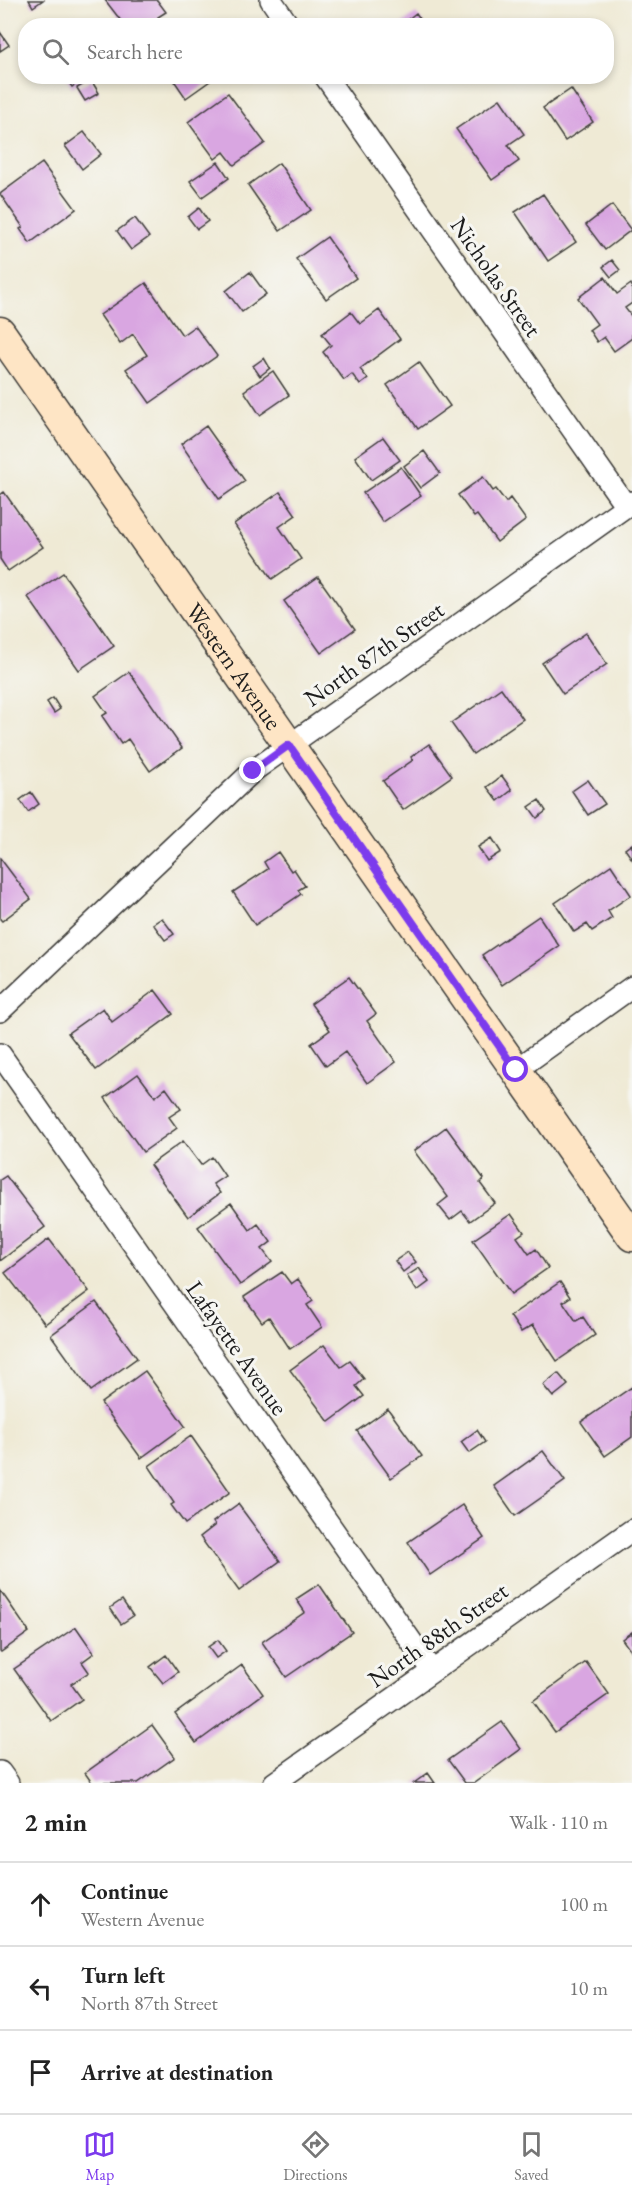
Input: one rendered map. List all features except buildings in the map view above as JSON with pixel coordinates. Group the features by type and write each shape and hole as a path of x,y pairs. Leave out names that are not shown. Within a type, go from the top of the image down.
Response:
{"street":[{"path":"271,0 283,18"},
{"name":"Nicholas Street","path":"331,84 629,504"},
{"name":"Western Avenue","path":"0,332 632,1236"},
{"name":"North 87th Street","path":"0,1011 253,771 629,504"},
{"path":"516,1070 632,987"},
{"name":"Lafayette Avenue","path":"0,1054 432,1671"},
{"name":"North 88th Street","path":"274,1783 632,1530"},
{"path":"0,1772 8,1783"}],"route":[{"path":"253,771 289,745 516,1070"}]}
